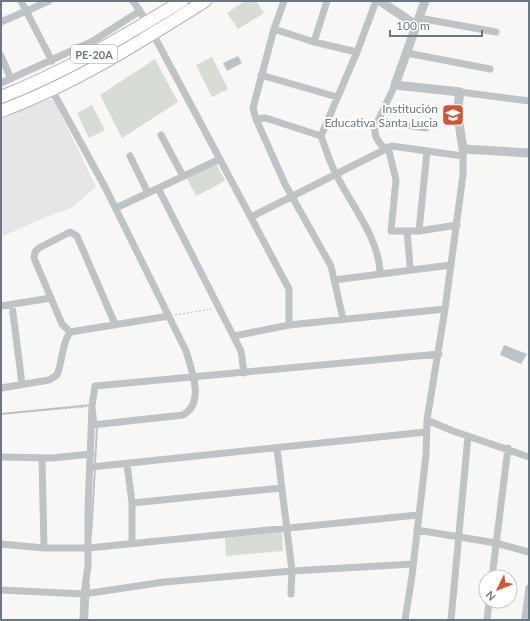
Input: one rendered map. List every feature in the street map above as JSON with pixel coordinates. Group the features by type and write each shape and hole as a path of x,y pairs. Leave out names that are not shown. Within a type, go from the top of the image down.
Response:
{"highway":[{"name":"PE-20A","path":"1,111 52,90 94,68 150,28 182,1"},
{"name":"PE-20A","path":"1,97 57,73 205,1"}],"street":[{"path":"20,1 52,61"},
{"path":"1,22 27,12 49,1"},
{"path":"133,1 150,28 289,289 289,324"},
{"path":"284,1 274,29 253,108 256,119 292,196 331,266 343,319"},
{"path":"314,42 328,1"},
{"path":"376,1 357,52 321,136 336,174 374,244 379,260 380,271"},
{"path":"380,1 418,22 496,32"},
{"path":"425,1 396,84 380,121 375,127 374,133 377,141 386,148 396,180 391,231 419,231 456,225"},
{"path":"1,83 93,41 140,11"},
{"path":"274,29 314,42 357,52"},
{"path":"407,53 490,68"},
{"path":"1,56 11,79"},
{"path":"261,75 337,97"},
{"path":"396,84 529,101"},
{"path":"52,90 116,208 186,351 194,377 194,404 190,411 183,415 92,425"},
{"path":"405,620 426,455 427,420 445,309 456,225 463,152 457,120 457,107 460,92"},
{"path":"256,119 261,117 266,118 321,136"},
{"path":"380,121 426,128"},
{"path":"161,135 183,176"},
{"path":"251,217 386,148 401,146 427,151 529,153"},
{"path":"419,231 427,151"},
{"path":"130,156 148,193"},
{"path":"116,208 220,159"},
{"path":"158,188 234,336 241,351 244,372"},
{"path":"407,231 410,266"},
{"path":"70,332 62,324 34,258 35,252 65,233 73,233 77,236 115,324"},
{"path":"334,280 451,265"},
{"path":"1,306 51,298"},
{"path":"12,305 22,384"},
{"path":"234,336 289,324 445,309"},
{"path":"70,332 169,316"},
{"path":"1,388 49,380 57,375 62,363 63,347 70,332"},
{"path":"83,620 84,594 88,566 92,406 95,386 438,354"},
{"path":"427,420 468,436 508,448 529,457"},
{"path":"90,467 426,432"},
{"path":"451,620 468,436"},
{"path":"277,448 292,570 292,594"},
{"path":"493,569 508,448"},
{"path":"1,456 42,458 91,454"},
{"path":"42,458 44,548"},
{"path":"128,464 132,503 132,543"},
{"path":"132,503 282,488"},
{"path":"1,544 44,548 88,548 418,514"},
{"path":"417,530 496,543 529,552"},
{"path":"1,590 84,594 164,582 292,570 413,564"},
{"path":"524,618 529,588"},
{"path":"487,620 488,609"}],"path":[{"path":"169,316 219,307"},
{"path":"1,414 92,406"}],"shaded area":[{"path":"245,1 256,1 264,13 238,29 227,13"},
{"path":"238,56 242,63 227,71 223,63"},
{"path":"212,57 228,89 212,97 196,65"},
{"path":"155,59 178,102 122,138 100,95"},
{"path":"53,98 96,187 70,209 53,214 1,237 1,118"},
{"path":"92,105 105,130 89,138 77,113"},
{"path":"216,163 225,181 196,196 187,178"},
{"path":"504,345 527,354 521,364 500,355"},
{"path":"282,532 283,551 226,556 225,538"}],"waterway":[{"path":"1,414 91,405"},
{"path":"95,410 96,422"},
{"path":"95,464 97,426"},
{"path":"91,536 95,468"},
{"path":"87,620 89,584"}],"place":[{"name":"Institución Educativa Santa Lucia","path":"453,115"}]}
